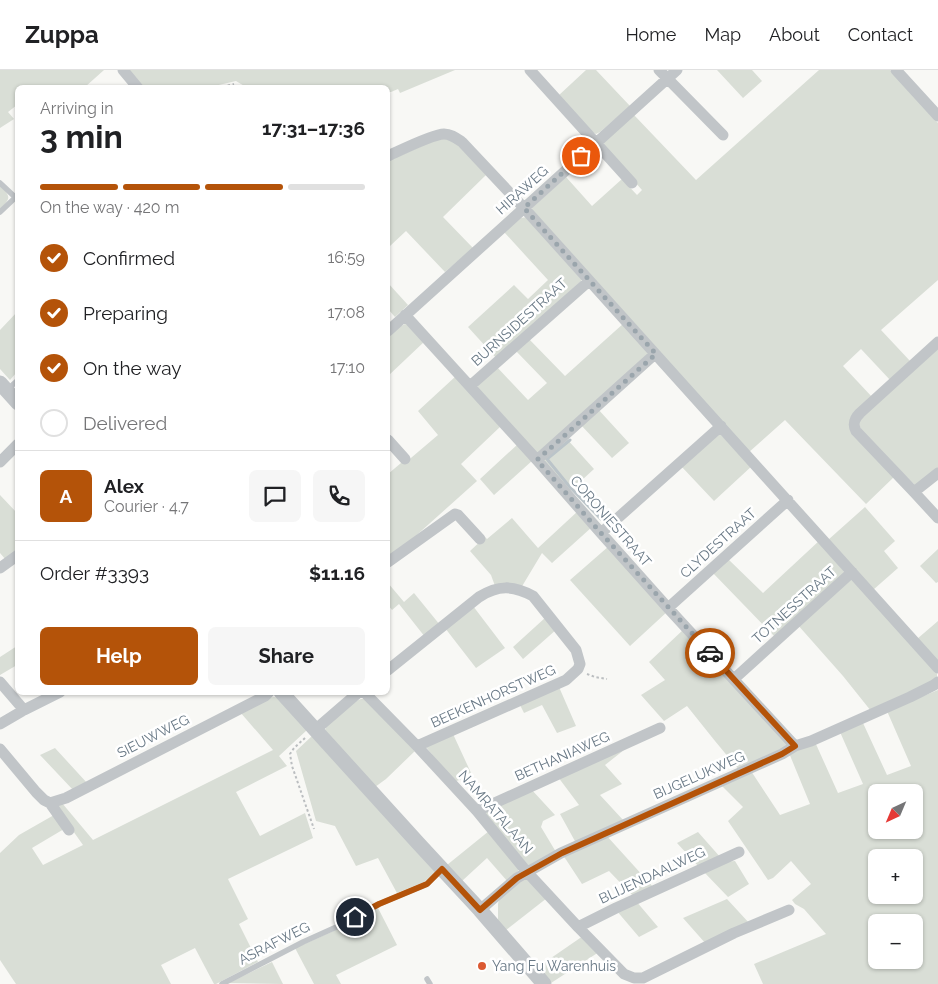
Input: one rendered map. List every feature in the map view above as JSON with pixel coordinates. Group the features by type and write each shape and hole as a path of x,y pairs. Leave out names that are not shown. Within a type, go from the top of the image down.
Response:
{"street":[{"path":"123,70 136,85"},
{"path":"530,70 632,183"},
{"name":"HIRAWEG","path":"390,329 596,142 663,74 677,70"},
{"path":"896,70 938,116"},
{"path":"663,74 722,135"},
{"path":"390,155 443,134 454,136 462,142 524,208 938,668"},
{"name":"BURNSIDESTRAAT","path":"470,386 589,281"},
{"name":"CORONIESTRAAT","path":"405,316 795,746"},
{"path":"938,342 860,412 854,422 856,431 938,518"},
{"path":"537,460 656,354"},
{"path":"3,387 15,400"},
{"path":"601,533 721,426"},
{"path":"390,442 405,459"},
{"path":"0,462 15,447"},
{"path":"914,492 938,473"},
{"name":"CLYDESTRAAT","path":"668,608 788,500"},
{"path":"390,561 455,514 480,538"},
{"path":"0,568 15,558"},
{"name":"TOTNESSTRAAT","path":"734,680 852,572"},
{"path":"390,668 479,597 503,588 514,588 533,596 576,650 580,664 578,669"},
{"name":"BEEKENHORSTWEG","path":"417,746 558,684 566,680 578,669"},
{"path":"0,682 24,710"},
{"name":"BIJGELUKWEG","path":"480,910 517,878 562,853 773,758 795,746 811,741 910,697 938,682"},
{"path":"0,724 54,695"},
{"name":"SIEUWWEG","path":"50,803 66,798 266,695"},
{"path":"284,695 480,910 544,984"},
{"path":"315,730 356,695"},
{"name":"NAMRATALAAN","path":"367,695 477,811 528,872 624,974 634,978 643,978 734,933 789,910"},
{"name":"BETHANIAWEG","path":"477,811 660,728"},
{"path":"0,750 36,792 50,803 69,830"},
{"name":"BLIJENDAALWEG","path":"578,927 739,852"}],"lane":[{"path":"0,183 15,195"},
{"path":"0,212 15,197"},
{"path":"3,387 15,381"},
{"name":"ASRAFWEG","path":"222,984 379,904 427,884 442,869"}],"path":[{"path":"230,85 234,84"},
{"path":"578,669 595,677 607,679"},
{"path":"314,829 292,766 290,754 294,748 315,730"}],"shaded area":[{"path":"0,70 104,70 87,85 15,85 15,107 8,112 14,119 0,128"},
{"path":"127,70 455,70 400,93 398,89 390,92 390,85 243,85 236,81 219,85 140,85"},
{"path":"586,70 596,70 630,106 596,134 558,96"},
{"path":"717,70 752,70 762,81 743,98"},
{"path":"819,70 890,70 938,123 938,280 881,330 911,362 891,381 861,349 843,366 873,398 851,420 895,476 866,504 785,420 748,453 533,212 532,208 566,177 592,206 622,179 637,195 642,190 603,144 604,141 634,115 696,180"},
{"path":"447,139 457,143 486,175 443,217 473,248 445,272 406,231 390,246 390,160 431,142"},
{"path":"0,185 8,195 8,200 0,209"},
{"path":"527,217 582,280 497,359 468,327 514,285 528,299 548,280 504,232 521,218"},
{"path":"390,285 408,305 395,317 390,311"},
{"path":"15,314 15,374 10,380 0,369 0,330"},
{"path":"624,323 650,355 539,452 535,452 479,392 477,385 496,366 528,400 547,383 515,350 528,338 565,376"},
{"path":"405,324 409,325 425,341 390,374 390,335"},
{"path":"938,345 938,469 917,487 862,434 858,419"},
{"path":"456,376 501,426 461,464 477,481 390,556 390,472 401,463 405,463 438,435 418,411"},
{"path":"597,408 629,443 612,458 580,424"},
{"path":"719,433 753,465 714,501 681,466"},
{"path":"566,438 594,469 569,492 544,463 543,458"},
{"path":"518,444 533,460 494,495 480,479"},
{"path":"0,495 15,511 15,553 6,560 0,553"},
{"path":"865,507 895,541 884,551 898,568 873,590 828,540"},
{"path":"578,511 592,527 552,563 542,553 521,588 495,586 491,575 470,551 485,537 487,539 512,518 538,548"},
{"path":"820,540 845,573 775,637 711,571 727,558 763,593"},
{"path":"609,546 668,611 630,646 570,580"},
{"path":"938,549 938,582 936,583 920,566"},
{"path":"850,577 937,673 935,680 871,711 797,624"},
{"path":"390,585 404,602 414,593 440,625 425,637 399,604 392,610 390,608"},
{"path":"473,606 505,648 476,668 445,628"},
{"path":"546,617 557,629 523,659 513,647"},
{"path":"938,621 938,663 917,639"},
{"path":"684,629 787,740 787,746 739,770 687,706 664,721 641,695 665,680 649,662"},
{"path":"15,647 15,666 0,675 0,657"},
{"path":"559,687 576,726 557,733 542,705 524,713 520,705"},
{"path":"938,690 938,984 763,984 754,964 826,934 804,909 792,900 811,884 791,861 773,878 768,880 728,821 743,807 721,785 751,771 780,815 810,804 789,753 815,742 838,793 863,784 840,732 863,723 887,775 911,766 887,711"},
{"path":"267,698 279,698 307,730 279,756 287,766 236,792 260,836 305,813 313,838 228,879 248,919 239,924 258,962 214,984 195,948 161,965 171,984 16,984 0,960 0,853 19,835 54,815 64,829 32,848 43,865 83,845 56,807 62,803 93,840 273,750 240,712"},
{"path":"361,699 364,699 416,750 375,787 325,730 327,725"},
{"path":"453,734 472,775 454,782 426,747"},
{"path":"312,736 436,872 424,882 397,893 378,858 356,866 335,826 316,821 296,751"},
{"path":"55,748 88,784 74,791 40,755"},
{"path":"624,750 605,765 622,784 600,795 624,821 576,843 560,814 579,805 558,777"},
{"path":"531,789 555,815 543,821 541,827 556,852 529,866 484,813"},
{"path":"489,831 519,868 518,871 508,882 487,858 462,881 447,865"},
{"path":"698,832 721,858 699,867 677,843"},
{"path":"606,835 654,888 634,897 609,871 582,884 563,855"},
{"path":"735,861 749,884 728,897 703,871 723,862"},
{"path":"525,878 547,898 506,930 498,921 499,899"},
{"path":"727,899 750,924 706,944 683,918"},
{"path":"636,901 658,927 639,937 616,910"},
{"path":"378,908 397,945 336,975 341,984 314,984 295,948"},
{"path":"583,936 599,952 551,983 538,967"},
{"path":"272,962 283,984 228,983"}],"waterway":[{"path":"570,440 547,459 569,486 601,519"}],"way so far":[{"path":"581,156 524,208 656,354 537,460 710,653"}],"place":[{"name":"Yang Fu Warenhuis","path":"482,966"}],"route":[{"path":"355,917 379,904 427,884 442,869 480,910 517,878 562,853 782,754 795,746 710,653"}]}
